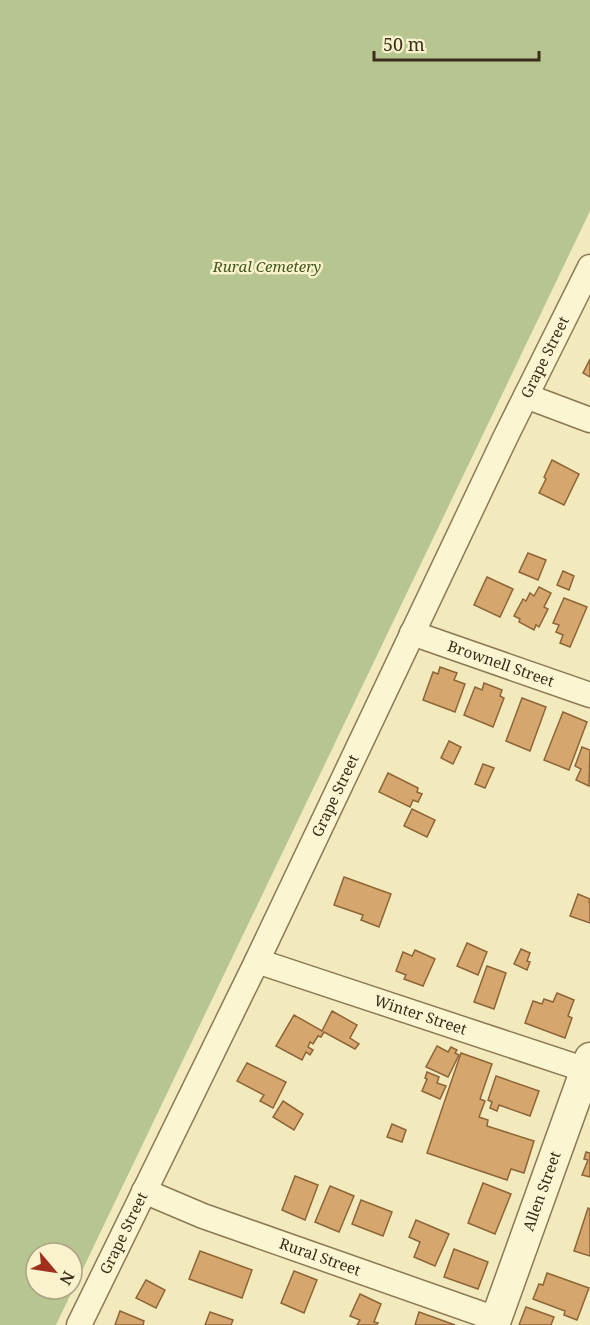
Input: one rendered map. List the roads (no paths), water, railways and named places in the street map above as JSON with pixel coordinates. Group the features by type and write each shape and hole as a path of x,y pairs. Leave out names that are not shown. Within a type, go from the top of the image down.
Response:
{"street":[{"name":"Grape Street","path":"79,1325 257,961 412,633 590,267"},
{"path":"526,396 590,420"},
{"name":"Brownell Street","path":"412,633 590,694"},
{"name":"Winter Street","path":"257,961 588,1064"},
{"name":"Allen Street","path":"495,1322 588,1064"},
{"name":"Rural Street","path":"144,1191 203,1216 495,1322"}],"park label":[{"name":"Rural Cemetery","path":"267,267"}]}
